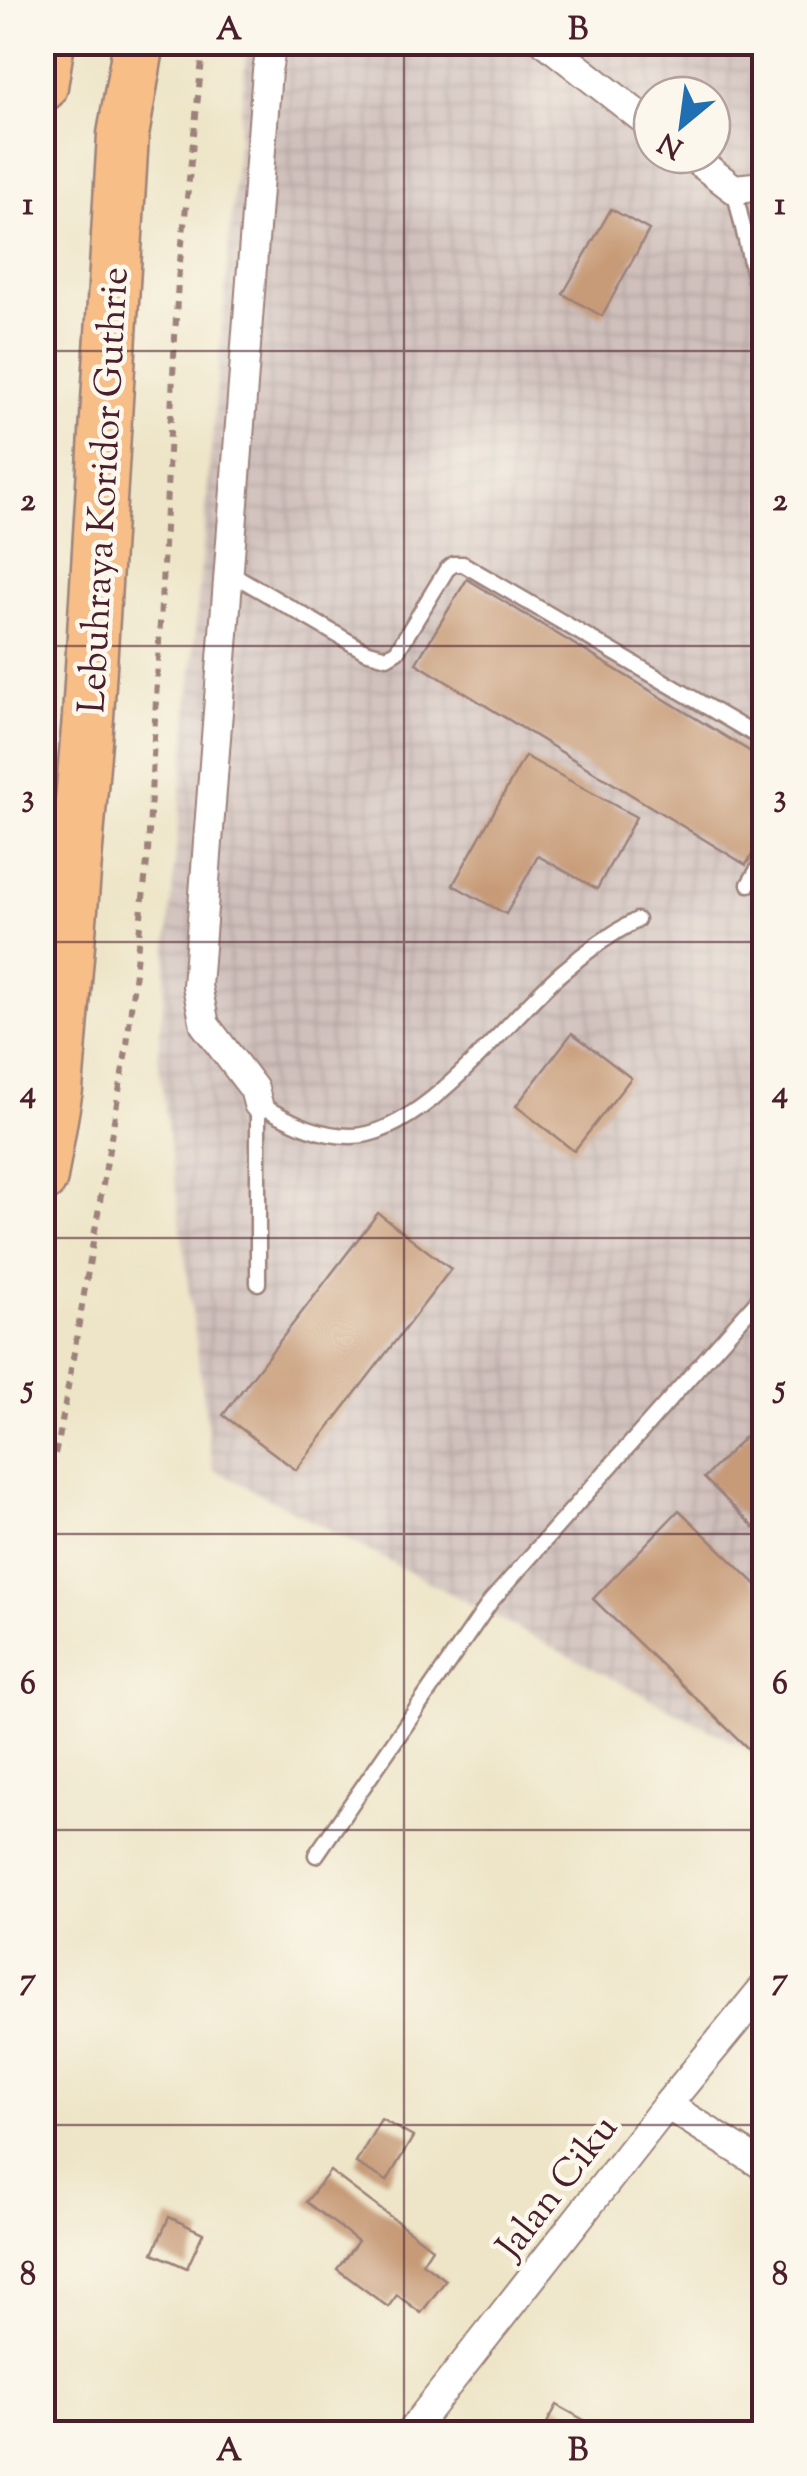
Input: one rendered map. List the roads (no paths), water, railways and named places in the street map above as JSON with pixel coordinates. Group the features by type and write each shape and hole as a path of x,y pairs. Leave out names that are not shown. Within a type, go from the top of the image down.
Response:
{"highway":[{"path":"42,86 49,42"},
{"name":"Lebuhraya Koridor Guthrie","path":"42,1177 57,1088 88,717 122,135 138,42"}],"street":[{"path":"258,1104 254,1090 204,1026 198,986 272,42"},
{"path":"545,42 632,110"},
{"path":"716,175 734,189 764,186"},
{"name":"Jalan Ciku","path":"408,2434 764,1987"},
{"path":"667,2105 764,2166"}],"lane":[{"path":"734,189 764,318"},
{"path":"229,572 365,651 387,658 397,651 447,569 463,564 764,740"},
{"path":"749,884 764,859"},
{"path":"258,1284 258,1104 314,1132 353,1136 375,1133 414,1114 561,972 637,920"},
{"path":"316,1855 491,1602 764,1293"}]}
